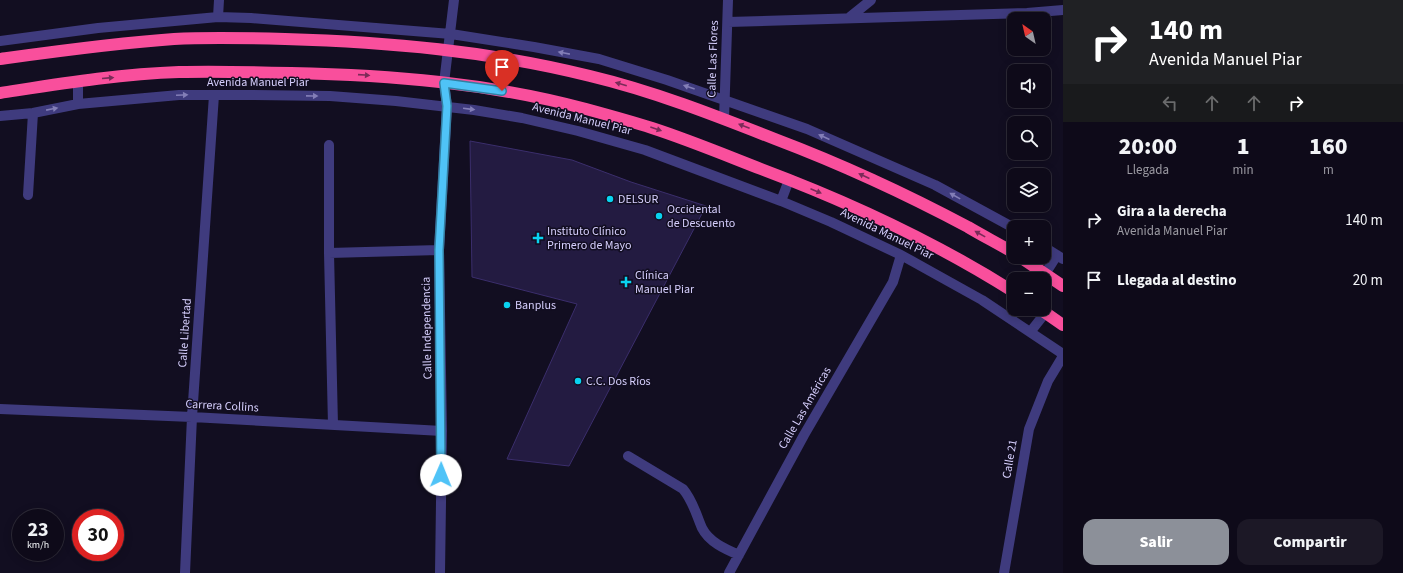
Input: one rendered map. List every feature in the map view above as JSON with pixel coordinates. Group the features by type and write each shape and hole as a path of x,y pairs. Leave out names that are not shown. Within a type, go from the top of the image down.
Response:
{"highway":[{"path":"0,59 99,45 176,39 243,38 332,40 400,45 482,54 533,63 592,76 662,96 802,149 900,192 1007,249"},
{"name":"Avenida Manuel Piar","path":"0,93 103,78 178,72 250,72 338,74 398,78 478,87 520,94 584,108 652,128 790,180 911,234 1007,288"},
{"path":"1030,264 1042,272"},
{"path":"1051,278 1063,286"},
{"path":"1050,316 1063,325"}],"street":[{"path":"218,17 220,0"},
{"name":"Calle Independencia","path":"440,573 442,431 439,250 447,106 444,83 454,0"},
{"name":"Calle Las Flores","path":"724,119 728,0"},
{"path":"850,17 871,0"},
{"path":"728,22 850,17 1027,13 1063,10"},
{"path":"0,41 98,28 218,17 251,18 451,34 534,47 599,59 668,80 807,129 936,185 1007,224"},
{"path":"52,34 56,52"},
{"path":"78,82 78,104"},
{"name":"Avenida Manuel Piar","path":"0,116 33,113 78,104 179,95 330,96 447,106 522,118 578,130 645,150 781,201 901,255 982,300 1031,331 1063,355"},
{"name":"Calle Libertad","path":"185,573 192,417 214,95"},
{"path":"28,195 33,113"},
{"path":"329,145 329,253 333,425"},
{"path":"781,201 790,180"},
{"path":"329,253 439,250"},
{"path":"1047,272 1060,257 1051,251"},
{"name":"Calle Las Américas","path":"729,573 804,435 893,282 901,255"},
{"path":"1031,331 1040,316"},
{"name":"Calle 21","path":"1004,573 1029,429 1048,381 1063,355"},
{"name":"Carrera Collins","path":"0,409 192,417 442,431"},
{"path":"628,456 683,489 694,505 703,529 711,540 721,547 739,555"}],"building":[{"path":"470,141 572,160 631,182 706,206 569,466 507,459 577,304 472,277"}],"place":[{"name":"DELSUR","path":"610,199"},
{"name":"Occidental de Descuento","path":"659,216"},
{"name":"Instituto Clínico Primero de Mayo","path":"538,238"},
{"name":"Clínica Manuel Piar","path":"626,282"},
{"name":"Banplus","path":"507,305"},
{"name":"C.C. Dos Ríos","path":"578,381"}],"route":[{"path":"441,475 442,431 439,250 447,106 444,83 502,91"}]}
